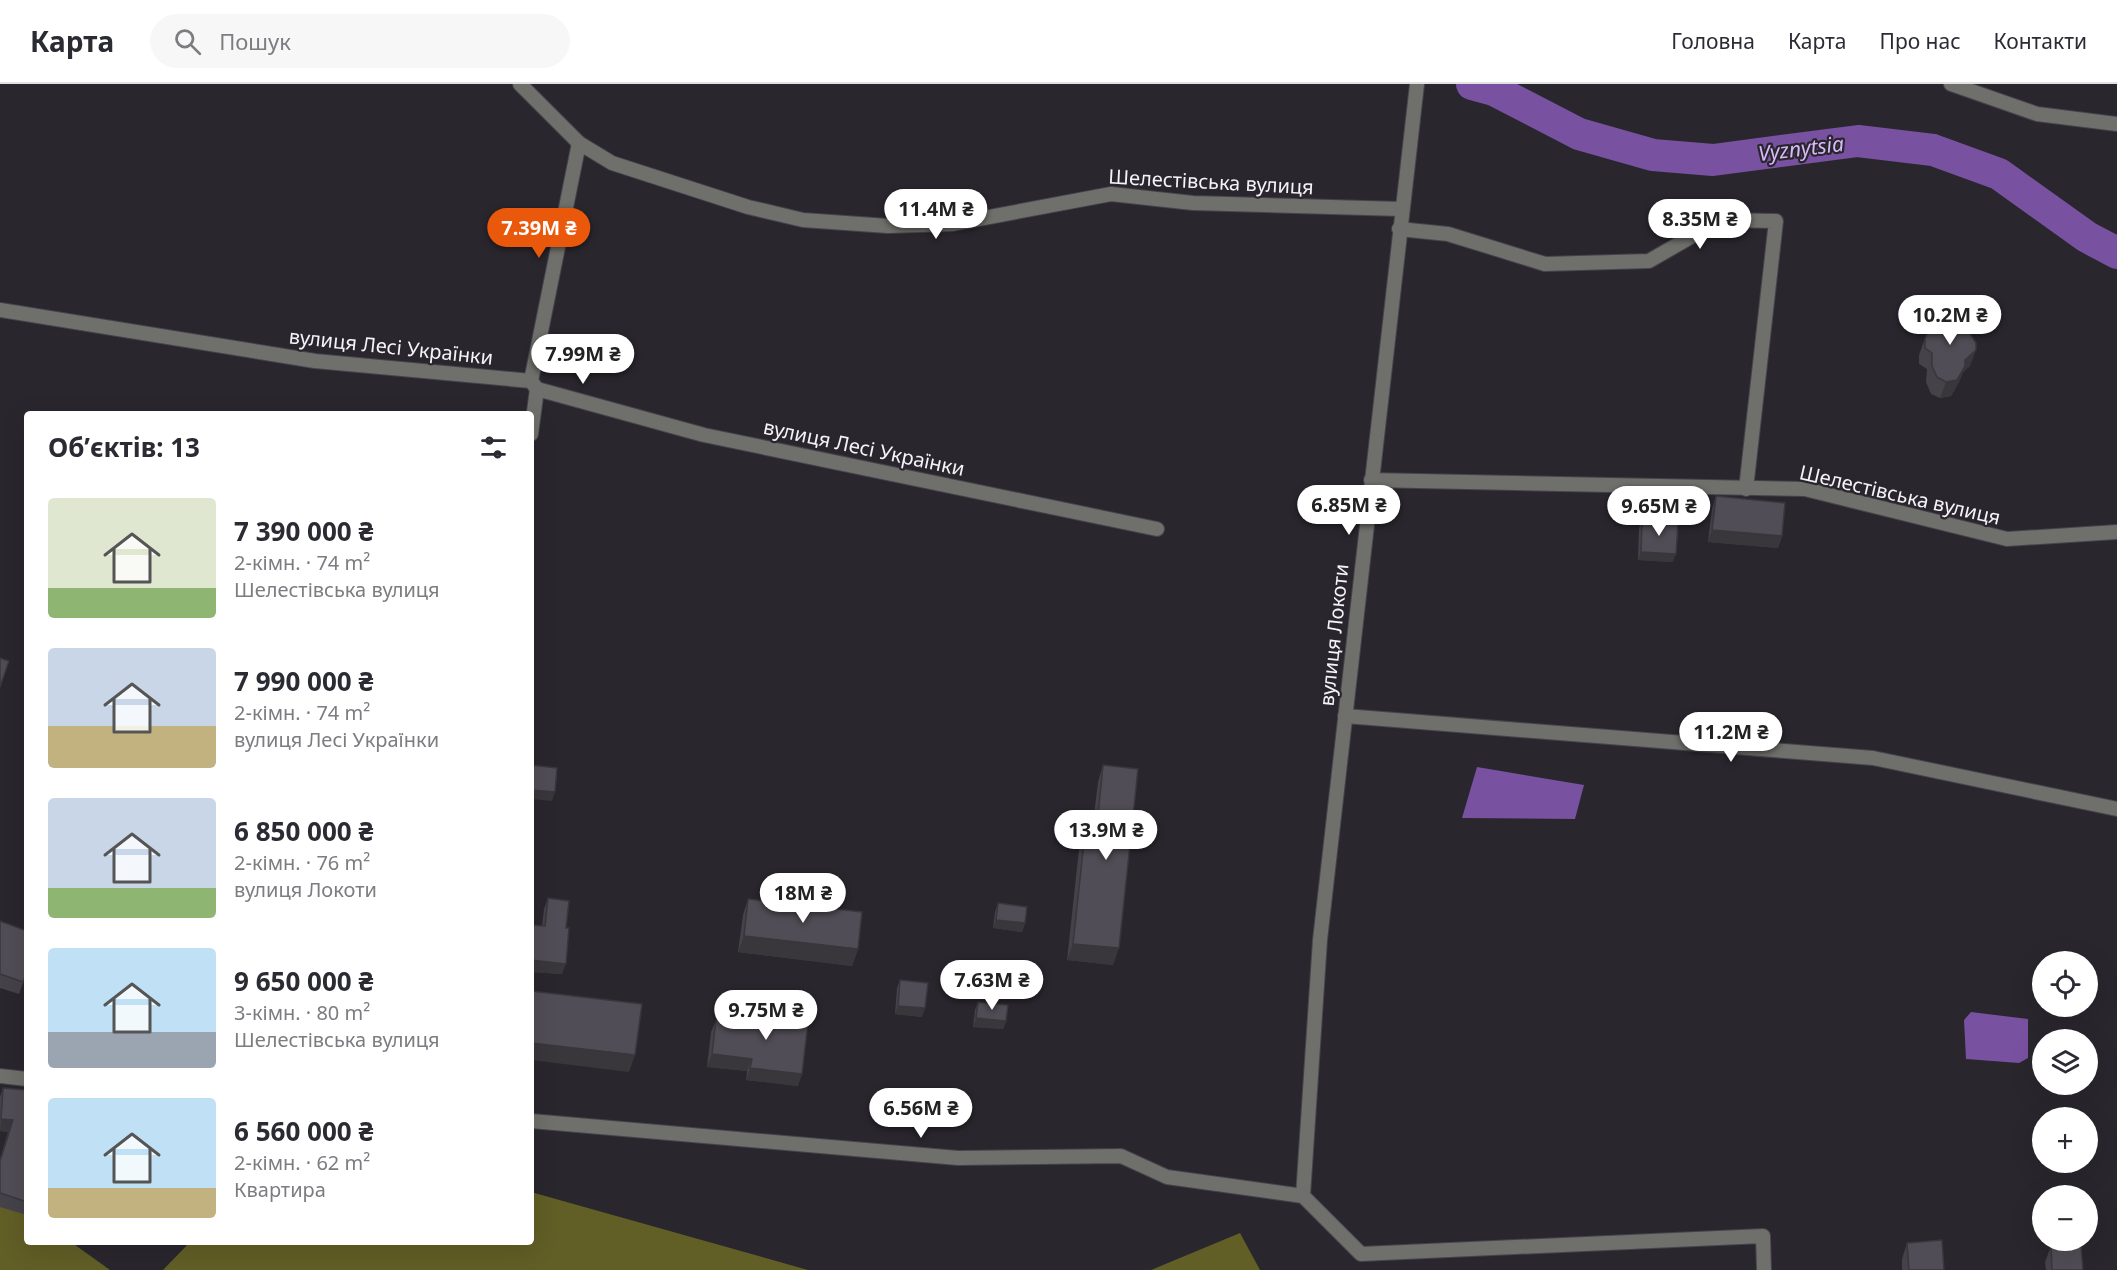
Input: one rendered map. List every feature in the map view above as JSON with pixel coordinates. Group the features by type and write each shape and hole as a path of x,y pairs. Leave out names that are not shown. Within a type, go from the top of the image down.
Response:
{"street":[{"name":"Шелестівська вулиця","path":"520,84 579,143 612,163 748,207 802,220 888,226 952,224 1112,194 1192,203 1401,209"},
{"name":"вулиця Локоти","path":"1303,1196 1320,940 1401,209 1417,84"},
{"path":"1951,84 2037,114 2117,124"},
{"path":"532,411 534,385 579,143"},
{"path":"1399,230 1448,234 1545,264 1649,261 1720,220 1776,221 1746,489"},
{"name":"вулиця Лесі Українки","path":"0,310 315,361 534,385 704,435 1157,529"},
{"name":"Шелестівська вулиця","path":"1371,480 1805,489 2007,539 2117,532"},
{"path":"1345,716 1873,758 2117,809"},
{"path":"0,1076 24,1079"},
{"path":"534,1121 958,1158 1121,1156 1167,1178 1303,1196 1361,1254 1763,1236 1764,1270"}],"shaded area":[{"path":"1477,767 1584,785 1575,819 1462,818"},
{"path":"1971,1012 2028,1019 2028,1058 2019,1063 1966,1059 1964,1020"},
{"path":"0,1192 24,1209 24,1245 75,1245 110,1270 0,1270"},
{"path":"534,1193 808,1270 163,1270 187,1245 534,1245"},
{"path":"1240,1233 1260,1270 1151,1270"}],"building":[{"path":"1941,313 1967,317 1963,324 1970,326 1969,332 1976,343 1976,350 1965,360 1965,366 1957,380 1946,382 1937,377 1932,366 1932,353 1925,348 1925,338 1928,332 1935,332 1937,320 1941,320"},
{"path":"1716,496 1785,503 1782,536 1712,530"},
{"path":"1642,520 1678,524 1676,554 1641,552"},
{"path":"0,658 9,661 0,687"},
{"path":"534,765 557,768 555,792 534,790"},
{"path":"1103,765 1138,769 1119,948 1073,944 1087,814 1098,816"},
{"path":"548,898 569,901 566,964 534,960 534,925 545,926"},
{"path":"748,899 862,912 858,949 744,936"},
{"path":"998,903 1027,907 1025,923 996,920"},
{"path":"0,921 24,930 24,980 23,982 0,974"},
{"path":"900,980 928,983 925,1008 898,1006"},
{"path":"534,991 642,1004 635,1055 534,1043"},
{"path":"978,1002 1008,1005 1006,1021 976,1018"},
{"path":"758,1008 809,1014 802,1074 750,1068 752,1059 712,1054 716,1020 756,1024"},
{"path":"3,1088 24,1090 24,1201 0,1193 0,1161 13,1120 1,1119"},
{"path":"1942,1240 1944,1270 1909,1270 1907,1243"},
{"path":"2051,1251 2082,1251 2083,1270 2052,1270"}],"waterway":[{"name":"Vyznytsia","path":"1472,84 1494,90 1579,134 1653,155 1713,160 1858,141 1933,150 1999,174 2087,237 2117,253"}]}
